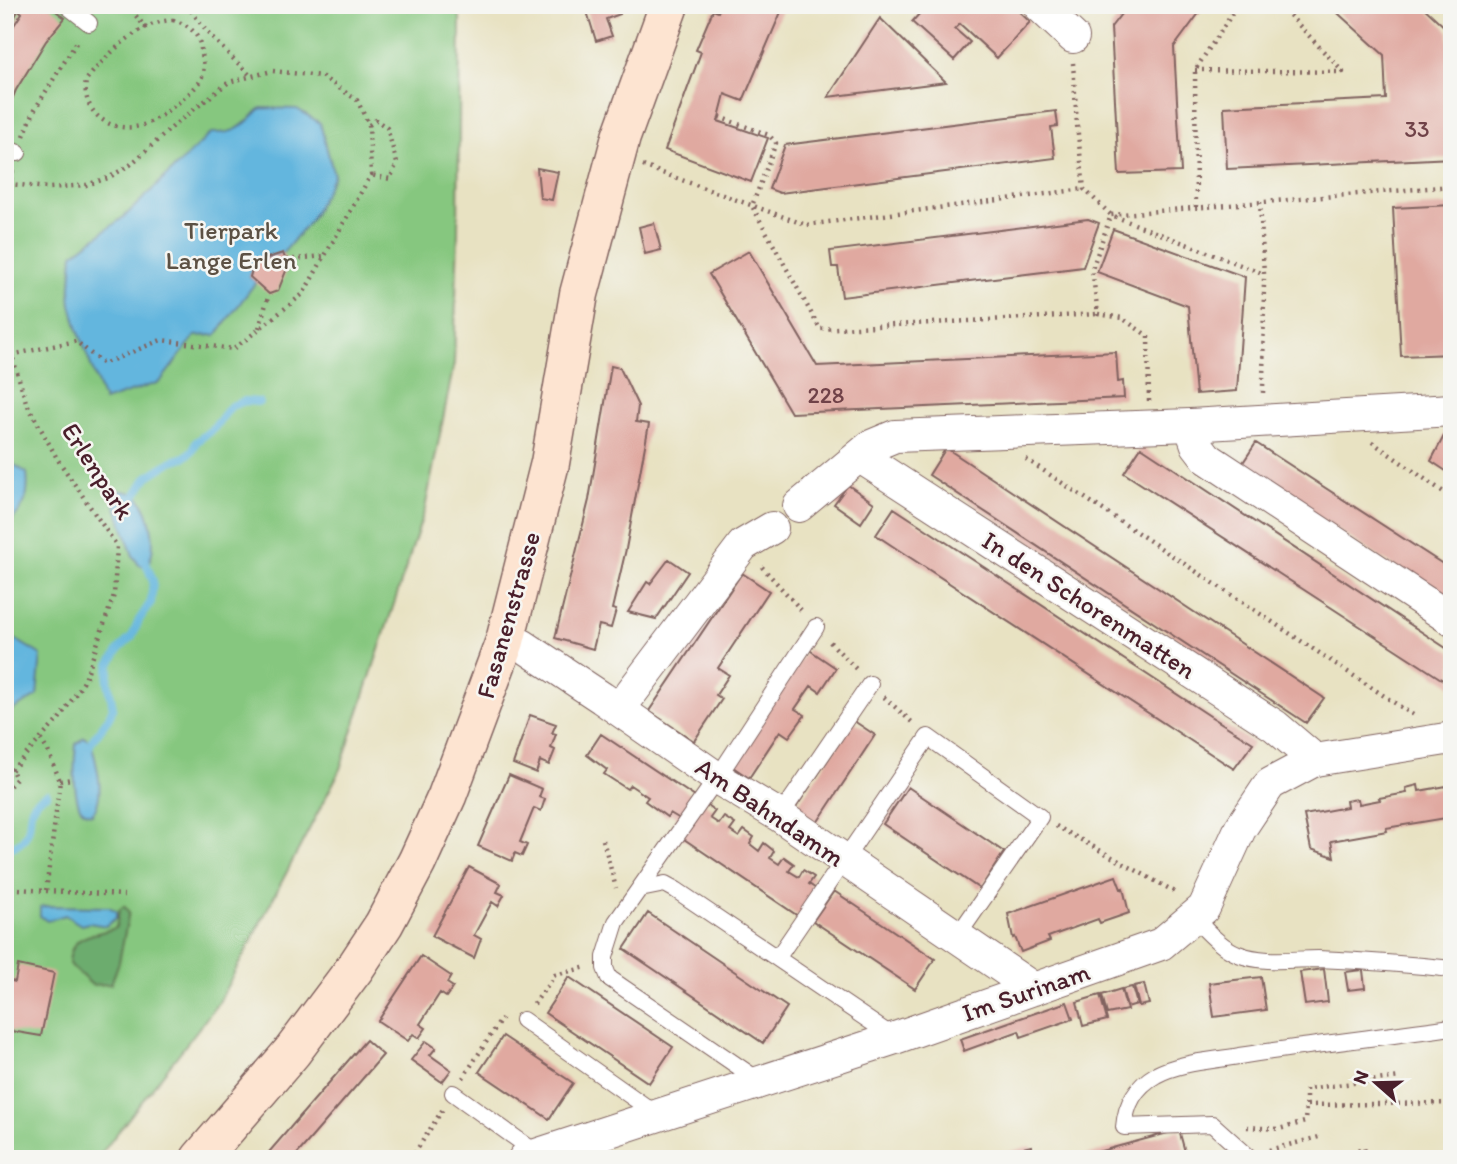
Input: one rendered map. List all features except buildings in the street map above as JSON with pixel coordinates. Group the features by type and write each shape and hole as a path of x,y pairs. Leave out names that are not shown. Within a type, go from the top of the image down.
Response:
{"main road":[{"name":"Fasanenstrasse","path":"200,1159 313,1025 384,924 417,862 447,796 505,641 550,463 579,294 616,156 669,5"}],"street":[{"path":"1039,5 1073,37"},
{"path":"799,506 880,440 895,436 1190,425 1452,410"},
{"path":"1190,425 1197,445 1207,458 1452,620"},
{"name":"In den Schorenmatten","path":"859,456 1275,726 1315,760"},
{"path":"620,709 743,545 772,528"},
{"name":"Am Bahndamm","path":"505,641 522,645 620,709 717,778 780,816 1034,989"},
{"name":"Im Surinam","path":"531,1156 895,1038 1161,944 1198,912 1240,828 1270,784 1315,760 1450,738"}],"lane":[{"path":"66,5 89,23"},
{"path":"761,1082 609,978 604,963 616,922 717,778 816,626"},
{"path":"780,816 870,684"},
{"path":"778,957 928,737 1040,817 956,937"},
{"path":"640,889 665,884 676,890 895,1038"},
{"path":"1198,912 1218,942 1238,954 1277,961 1306,959 1381,962 1452,969"},
{"path":"523,1020 659,1116"},
{"path":"1250,1157 1212,1124 1124,1127 1125,1108 1137,1089 1157,1074 1174,1069 1253,1054 1452,1027"},
{"path":"453,1093 531,1156"}],"path":[{"path":"127,5 146,28"},
{"path":"187,5 210,36 251,76"},
{"path":"1196,208 1195,70 1238,5"},
{"path":"1195,70 1343,72 1280,5"},
{"path":"162,20 186,24 201,44 204,70 200,81 148,124 125,128 110,125 90,109 85,98 86,80 114,51 146,28 162,20"},
{"path":"5,207 11,151 58,68 89,23"},
{"path":"1073,37 1076,113 1084,189 1111,215 1264,274"},
{"path":"8,355 76,341 103,365 161,340 234,349 303,294 371,175 369,125 357,100 321,76 272,71 229,82 178,122 130,165 108,178 86,185 49,188 9,184"},
{"path":"719,117 769,135 776,143 752,206 820,329 1098,314 1122,318 1148,335 1150,426"},
{"path":"369,125 376,120 387,128 397,163 390,179 371,175"},
{"path":"616,156 806,225 1084,189"},
{"path":"1111,215 1452,186"},
{"path":"1260,202 1264,274 1263,420"},
{"path":"1098,314 1092,269 1111,215"},
{"path":"286,260 324,256"},
{"path":"259,329 269,294"},
{"name":"Erlenpark","path":"5,332 8,355 26,402 58,460 117,546 114,595 85,680 60,719 5,777"},
{"path":"1333,415 1452,498"},
{"path":"986,432 1450,738"},
{"path":"743,545 870,684 928,737"},
{"path":"41,740 60,781 46,891"},
{"path":"5,791 16,779 12,770"},
{"path":"60,781 71,779"},
{"path":"1040,817 1198,912"},
{"path":"603,839 623,912"},
{"path":"5,888 124,894"},
{"path":"411,1159 507,1011 523,1020 555,975 604,963"},
{"path":"1212,1124 1279,1129 1306,1122 1306,1089 1400,1077"},
{"path":"1306,1105 1452,1103"},
{"path":"1250,1157 1319,1137"},
{"path":"1324,1159 1364,1148 1367,1159"}],"green space":[{"name":"Tierpark Lange Erlen","path":"5,5 458,5 460,19 454,364 425,509 339,772 219,1002 97,1159 5,1159"},
{"path":"124,906 129,912 119,962 111,984 92,985 69,964 73,946 84,937 116,928 119,910"}],"water":[{"path":"261,108 297,109 320,123 334,175 311,220 283,253 254,262 250,277 256,282 216,335 195,336 160,382 104,401 70,301 73,254 125,216 211,133 239,128"},
{"path":"5,463 13,464 27,473 28,482 24,503 5,527"},
{"path":"113,491 127,491 139,498 144,505 153,541 147,566 139,565 133,556"},
{"path":"5,633 41,655 37,696 5,714"},
{"path":"84,737 91,742 99,779 99,798 92,814 80,807 75,783 76,744"},
{"path":"40,907 109,907 116,911 116,918 106,926 89,923 81,925 65,915 47,921 40,916"}],"waterway":[{"path":"131,502 147,477 172,461 185,457 193,450 196,442 214,428 231,406 245,401 259,402"},
{"path":"88,750 113,708 108,681 110,664 120,648 132,637 151,602 153,581 144,558"},
{"path":"5,850 23,839 28,831 34,804 47,794"}]}
